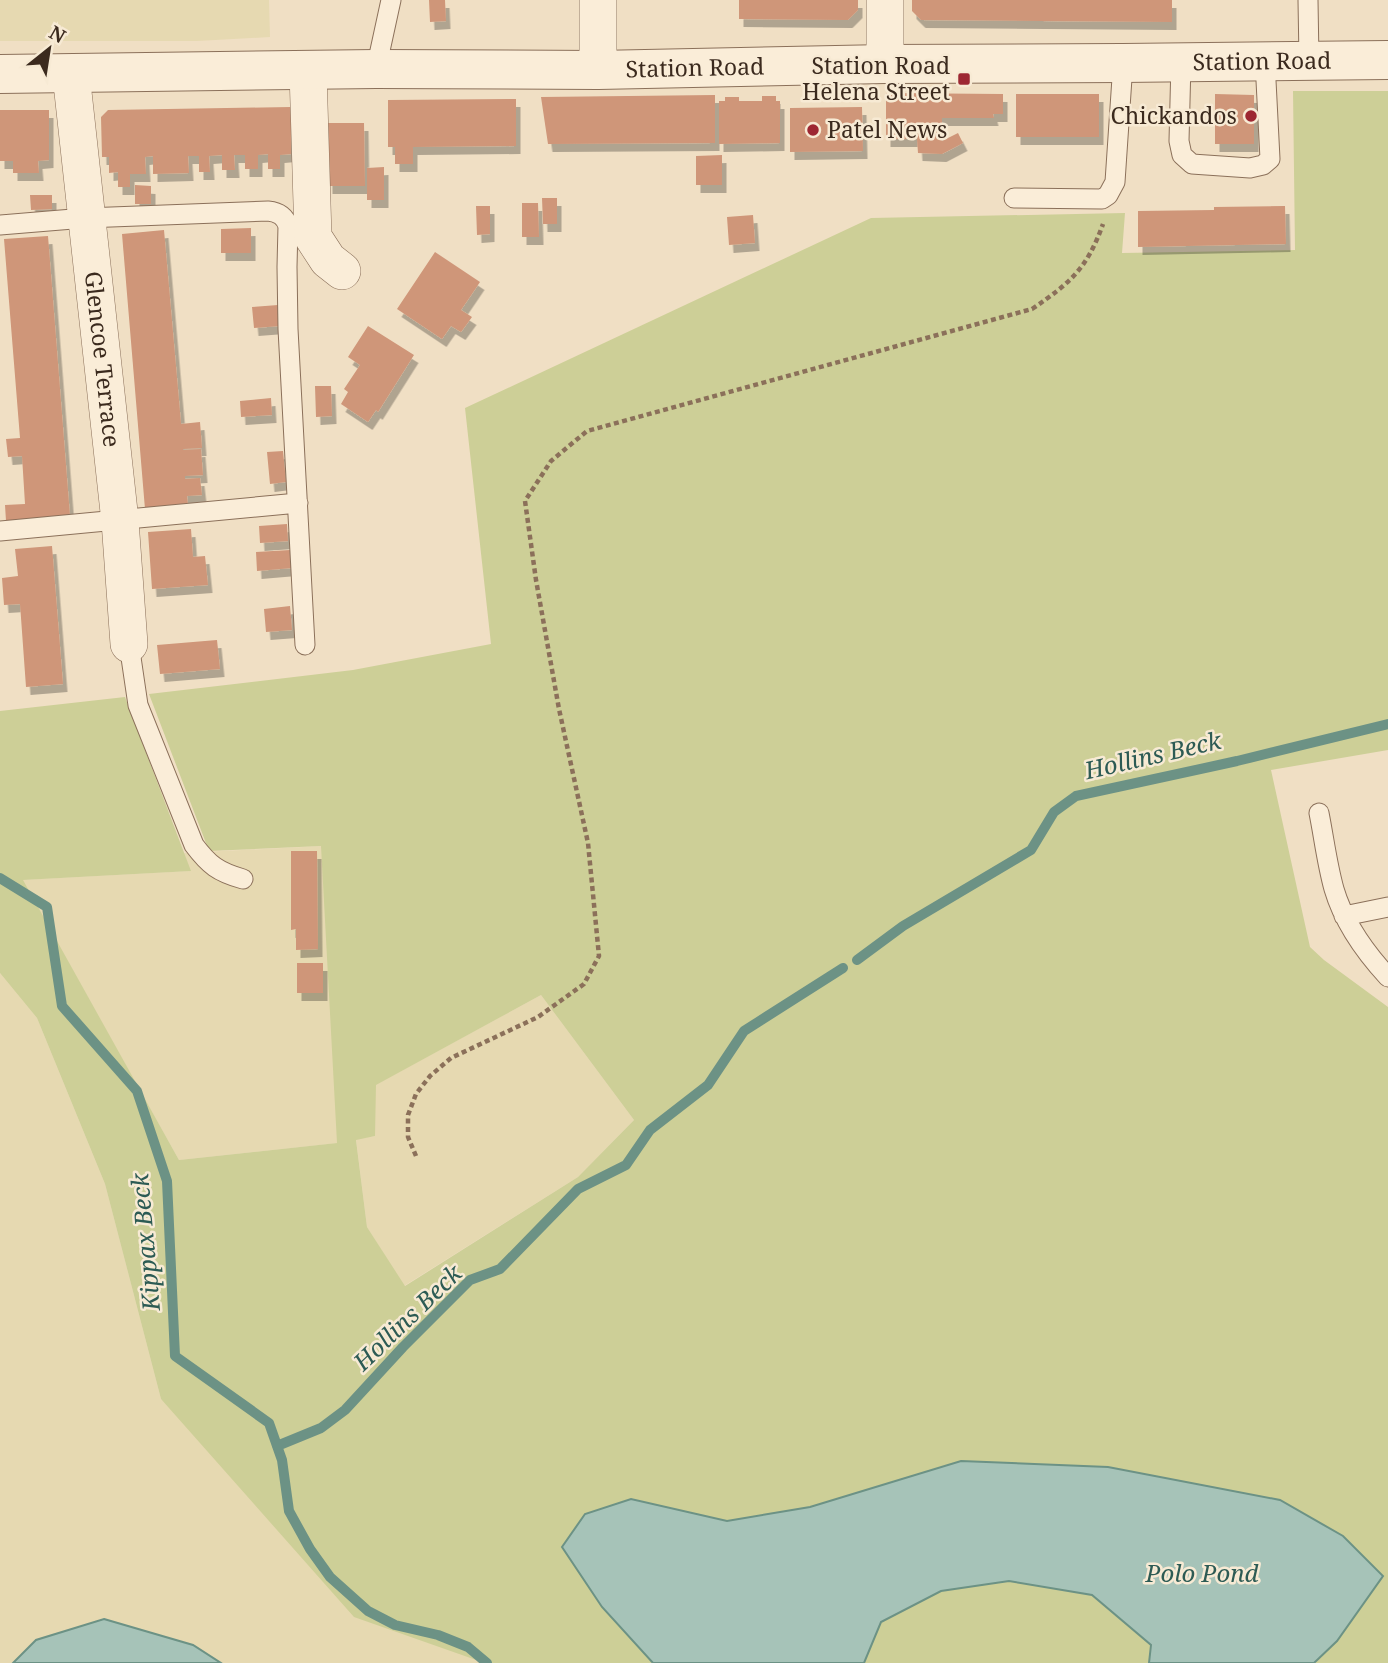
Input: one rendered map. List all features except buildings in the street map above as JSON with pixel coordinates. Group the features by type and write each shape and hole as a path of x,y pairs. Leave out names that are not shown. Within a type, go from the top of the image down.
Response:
{"street":[{"path":"598,0 598,70"},
{"path":"885,0 885,64"},
{"name":"Station Road","path":"0,74 1388,60"},
{"path":"307,71 313,237 328,260 342,271"},
{"name":"Glencoe Terrace","path":"71,74 120,521 130,644"}],"lane":[{"path":"376,69 391,0"},
{"path":"1308,0 1309,60"},
{"path":"1181,62 1179,141 1182,155 1192,164 1250,168 1263,165 1270,159 1265,61"},
{"path":"1014,198 1102,199 1108,195 1115,182 1123,63"},
{"path":"0,225 85,218 268,211 278,213 286,220 288,329 305,645"},
{"path":"0,531 298,503"},
{"path":"130,644 138,705 194,845 207,863 223,873 243,879"},
{"path":"1319,813 1333,886 1344,916 1370,958 1388,977"},
{"path":"1344,916 1388,907"}],"path":[{"path":"416,1156 408,1137 408,1115 416,1094 430,1076 451,1058 538,1017 565,998 584,984 599,956 588,843 559,709 525,501 551,461 587,430 1032,309 1061,289 1084,265 1103,223 1108,195"}],"shaded area":[{"path":"0,0 269,0 270,37 197,41 0,41"},
{"path":"322,846 338,1143 179,1160 22,880 190,871 184,853"},
{"path":"0,973 37,1018 105,1184 161,1399 480,1663 221,1663 193,1645 36,1640 13,1663 0,1663"},
{"path":"541,995 634,1120 578,1177 404,1286 367,1227 356,1139 375,1136 375,1085"}],"green space":[{"path":"1293,91 1388,91 1388,750 1271,770 1310,947 1388,1007 1388,1663 1314,1663 1337,1641 1280,1500 1108,1467 961,1461 810,1507 727,1521 631,1499 602,1607 653,1663 480,1663 354,1617 161,1399 105,1184 37,1018 0,973 0,711 125,697 191,871 23,880 179,1160 337,1143 321,846 209,851 149,694 353,670 491,644 465,408 871,218 1125,213 1122,253 1295,250","holes":["541,995 634,1120 578,1177 405,1286 367,1227 356,1140 375,1136 376,1085"]},
{"path":"1009,1581 1092,1595 1151,1645 1149,1663 864,1663 881,1622 941,1591"}],"water":[{"name":"Polo Pond","path":"961,1461 1108,1467 1280,1500 1343,1536 1383,1576 1337,1641 1314,1663 1149,1663 1151,1645 1092,1595 1009,1581 941,1591 881,1622 864,1663 653,1663 602,1607 562,1547 585,1514 631,1499 727,1521 810,1507"},
{"path":"104,1619 193,1645 221,1663 13,1663 36,1640"}],"waterway":[{"name":"Hollins Beck","path":"857,960 903,926 1031,850 1054,812 1076,796 1388,724"},
{"name":"Kippax Beck","path":"0,878 47,907 62,1006 137,1091 167,1181 175,1356 269,1423 282,1460 289,1511 310,1549 330,1577 368,1611 395,1625 438,1635 468,1647 487,1663"},
{"name":"Hollins Beck","path":"277,1446 321,1428 345,1410 470,1280 500,1269 578,1189 626,1165 650,1130 708,1085 744,1031 843,968"}],"place":[{"name":"Station Road Helena Street","path":"964,79"},
{"name":"Chickandos","path":"1251,116"},
{"name":"Patel News","path":"813,130"}]}
